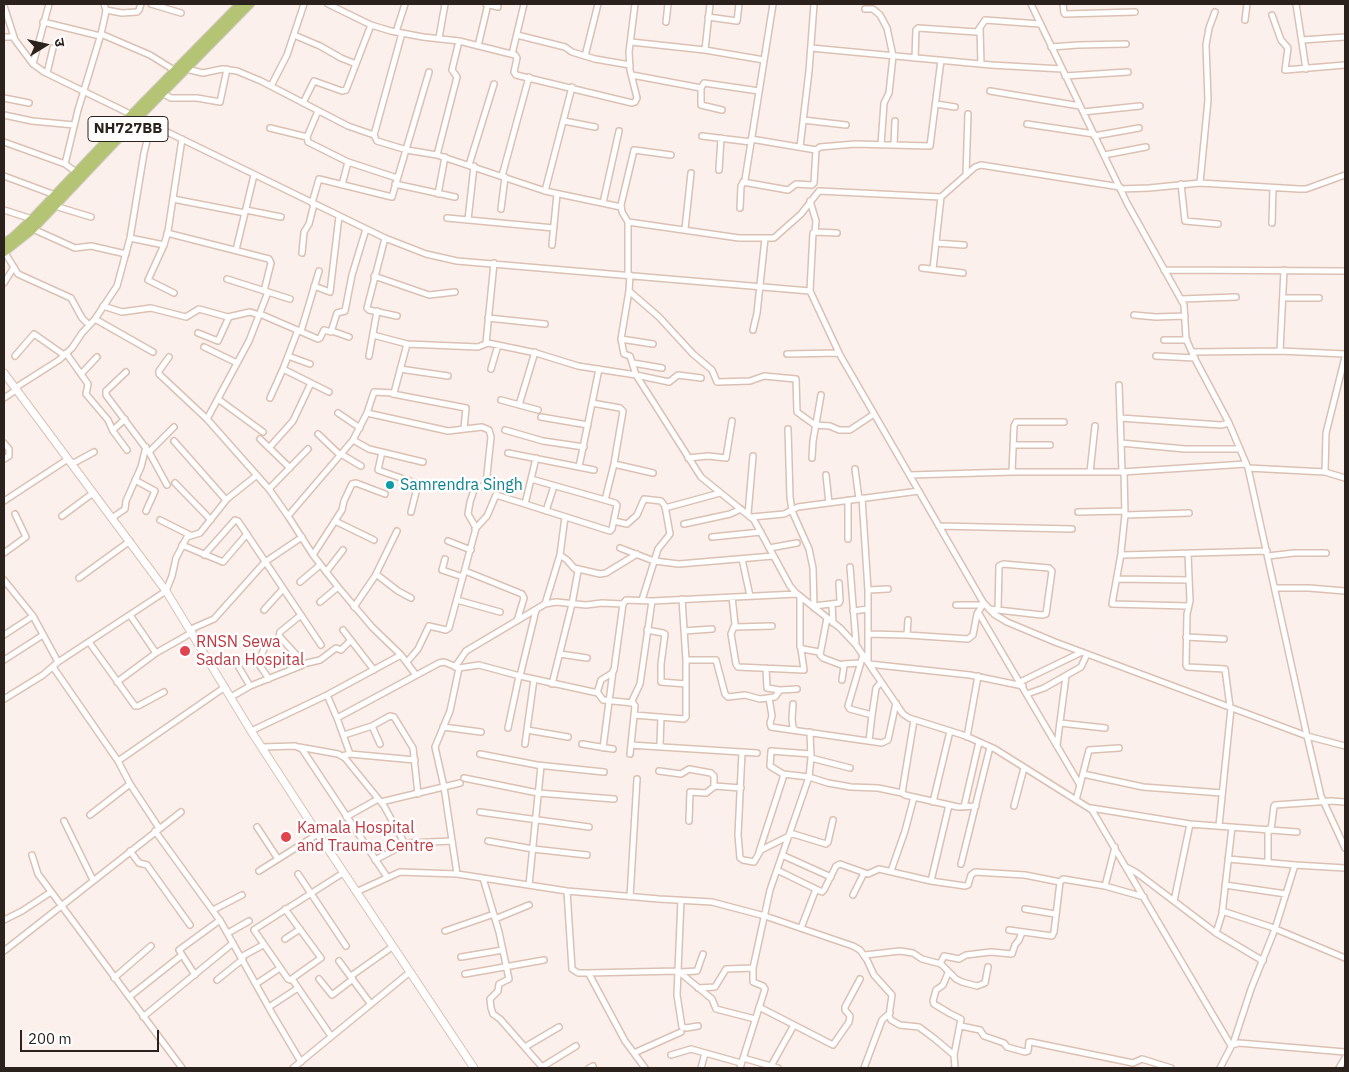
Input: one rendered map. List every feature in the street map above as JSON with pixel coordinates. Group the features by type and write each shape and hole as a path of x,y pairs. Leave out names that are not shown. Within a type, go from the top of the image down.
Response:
{"highway":[{"name":"NH727BB","path":"4,252 33,229 55,206 95,157 174,70 240,4"},
{"name":"NH727BB","path":"134,116 162,93 250,4"},
{"name":"NH727BB","path":"4,243 32,219 76,172 95,157"}],"main road":[{"path":"4,373 166,591 251,731 343,873 474,1068"}],"street":[{"path":"33,64 49,4"},
{"path":"65,164 83,91 101,35 104,5 122,13 137,12 141,4"},
{"path":"151,4 181,13"},
{"path":"271,86 287,55 304,4"},
{"path":"328,4 371,24 399,32 459,41 512,54 517,58 515,73 633,103 637,98 630,65 634,4"},
{"path":"406,4 374,135 377,141 407,150 445,157 545,191 621,208"},
{"path":"438,38 445,4"},
{"path":"478,46 487,4 498,7"},
{"path":"512,54 524,4"},
{"path":"585,56 598,4"},
{"path":"666,22 668,4"},
{"path":"705,50 710,4"},
{"path":"708,17 737,21 740,4"},
{"path":"740,208 741,186 751,140 773,4"},
{"path":"800,147 814,4"},
{"path":"1030,4 1120,188 1184,305 1187,340 1229,423 1247,466 1320,790 1345,848"},
{"path":"1063,4 1065,14 1135,12"},
{"path":"1245,20 1247,4"},
{"path":"1296,4 1306,68"},
{"path":"4,6 14,37 33,64 47,73 385,238 426,254 457,261 810,291"},
{"path":"865,9 873,9 880,15 887,28 893,56 889,93 884,103 880,144"},
{"path":"1200,183 1208,100 1206,45 1215,12"},
{"path":"1272,15 1281,40 1288,48 1285,70 1345,65"},
{"path":"981,64 980,29 982,22 985,20 1040,24"},
{"path":"44,22 101,35 150,55 174,70"},
{"path":"303,103 314,81 344,91 371,24"},
{"path":"915,58 916,30 918,28 974,32 980,29"},
{"path":"517,35 565,47 572,52 585,56 630,65"},
{"path":"294,36 320,46 356,64"},
{"path":"4,38 14,37"},
{"path":"1302,40 1345,37"},
{"path":"437,155 457,77 452,70 459,41"},
{"path":"631,42 705,50 764,60"},
{"path":"1051,47 1078,44 1126,44"},
{"path":"47,73 53,48"},
{"path":"811,48 981,64 1062,69"},
{"path":"702,136 751,140 816,150 820,147 846,145 930,146 941,60"},
{"path":"186,69 203,73 227,69 237,70 348,126 374,135"},
{"path":"162,93 171,98 197,98 220,102 227,69"},
{"path":"302,253 304,232 309,224 319,179 390,197 393,195 429,72"},
{"path":"1065,76 1128,72"},
{"path":"632,75 702,88"},
{"path":"501,209 503,177 529,77"},
{"path":"722,110 701,105 702,88 706,83 759,91"},
{"path":"468,220 471,166 494,84"},
{"path":"545,191 572,87"},
{"path":"990,91 1080,106"},
{"path":"4,98 29,103"},
{"path":"936,104 955,107"},
{"path":"1083,112 1140,106"},
{"path":"318,111 307,137 308,142 348,162 396,181 438,194 455,197"},
{"path":"4,114 32,121 74,125"},
{"path":"966,175 968,114"},
{"path":"803,120 846,125"},
{"path":"564,121 595,127"},
{"path":"894,145 895,121"},
{"path":"4,398 65,354 95,319 117,286 130,238 144,153 151,124"},
{"path":"1026,124 1094,135 1138,128"},
{"path":"270,128 307,137"},
{"path":"603,203 619,131"},
{"path":"719,170 721,138"},
{"path":"174,293 148,280 164,245 167,233 182,139"},
{"path":"4,142 65,164 76,172"},
{"path":"1104,155 1146,147"},
{"path":"670,155 634,150 621,208 628,222 629,275 629,291 621,339 624,354 630,356 636,375 688,458 705,482 750,516 761,532 785,580 799,595 856,645 906,716 990,747 1090,808 1232,1045"},
{"path":"816,150 813,184 818,191"},
{"path":"438,194 445,157"},
{"path":"342,185 348,162"},
{"path":"933,269 941,197 966,175 984,164 1120,188 1150,188 1200,183 1306,189 1345,175"},
{"path":"685,229 691,173"},
{"path":"236,250 254,174"},
{"path":"4,176 55,195"},
{"path":"743,182 788,190 796,184 813,184"},
{"path":"1181,184 1185,221 1218,224"},
{"path":"1272,223 1273,188"},
{"path":"628,222 685,229 704,234 739,238 765,238 776,236 801,214 818,191 830,190 941,197"},
{"path":"552,245 557,194"},
{"path":"173,199 281,217"},
{"path":"810,201 816,221 815,232 813,233 810,291 838,353 984,604 1007,622 1085,653 1307,736 1345,746"},
{"path":"55,206 91,217"},
{"path":"4,210 32,219"},
{"path":"314,286 330,292 339,216"},
{"path":"447,218 554,228"},
{"path":"332,331 337,313 344,311 366,228"},
{"path":"33,229 74,248 91,246 126,254"},
{"path":"815,232 837,233"},
{"path":"167,233 270,260 266,292 250,341 207,419"},
{"path":"130,238 164,245"},
{"path":"385,238 367,308 397,316"},
{"path":"753,330 757,313 765,238"},
{"path":"936,242 964,245"},
{"path":"4,252 20,275 71,298 82,318 89,325"},
{"path":"486,344 494,263"},
{"path":"4,283 14,267"},
{"path":"922,268 963,273"},
{"path":"1164,270 1345,271"},
{"path":"1280,351 1284,270"},
{"path":"270,398 300,331 319,271"},
{"path":"374,276 429,295 455,292"},
{"path":"226,279 290,299"},
{"path":"629,291 659,317 692,354 712,370 717,382 750,381 764,376 796,378 797,412 815,425 830,426 839,430 848,431 874,414"},
{"path":"1181,299 1236,297"},
{"path":"1284,298 1319,298"},
{"path":"103,306 122,312 151,308 186,317 199,309 230,317 250,312 260,314 319,338 324,330 349,337"},
{"path":"369,356 377,311"},
{"path":"1134,315 1156,317 1185,316"},
{"path":"198,333 218,341 230,317"},
{"path":"488,318 545,324"},
{"path":"95,319 153,352"},
{"path":"15,356 34,334 65,354 88,386 86,394 108,420 112,430 127,450"},
{"path":"373,335 407,344 478,347 486,344 498,345 535,352 578,366 669,382 678,375 701,378"},
{"path":"621,339 653,344"},
{"path":"1164,340 1187,340"},
{"path":"393,394 407,344"},
{"path":"491,369 498,345"},
{"path":"204,347 238,363"},
{"path":"1192,352 1280,351 1345,356 1326,433 1325,472"},
{"path":"519,405 535,352"},
{"path":"787,354 838,353"},
{"path":"288,356 310,364"},
{"path":"1156,356 1195,358"},
{"path":"81,374 97,357"},
{"path":"169,357 159,371 159,374 207,419 269,489 320,565 372,627 402,655 416,675"},
{"path":"633,363 662,368"},
{"path":"283,369 329,392"},
{"path":"400,369 448,376"},
{"path":"579,467 599,369"},
{"path":"126,372 105,393 148,449 167,485"},
{"path":"269,448 293,421 311,384"},
{"path":"1119,385 1125,513 1121,554 1112,599 1114,605 1188,606"},
{"path":"1338,385 1345,387"},
{"path":"288,516 353,440 367,413 375,391 466,408 464,428"},
{"path":"812,458 815,425 821,395"},
{"path":"218,400 263,432"},
{"path":"502,400 538,410"},
{"path":"592,403 622,409 614,464 605,500"},
{"path":"338,413 360,428"},
{"path":"367,413 448,430 482,427 489,430 491,437 486,484 474,491 468,513 475,525 475,530 449,628 446,630 428,626 418,649 407,662"},
{"path":"541,417 588,425"},
{"path":"1120,418 1229,423"},
{"path":"112,430 125,420"},
{"path":"688,458 708,456 726,458 732,421"},
{"path":"1012,472 1014,426 1016,422 1064,422"},
{"path":"1090,472 1095,426"},
{"path":"112,518 125,509 126,501 148,449 174,427"},
{"path":"788,429 790,498 792,511 809,550 813,568 814,607"},
{"path":"505,430 543,441 584,447"},
{"path":"318,434 341,455 361,466"},
{"path":"260,439 290,468"},
{"path":"353,440 369,449 423,462"},
{"path":"174,441 226,500"},
{"path":"4,443 9,449 9,456 4,459"},
{"path":"1121,443 1185,449 1240,449"},
{"path":"1013,445 1050,445"},
{"path":"269,489 308,449"},
{"path":"4,502 70,462 94,452"},
{"path":"382,452 378,470 418,484 411,512"},
{"path":"508,453 594,470"},
{"path":"750,516 753,456"},
{"path":"526,504 536,458"},
{"path":"614,464 653,473"},
{"path":"910,475 1012,472 1123,472 1247,466 1325,472 1345,478"},
{"path":"854,469 860,498 868,590 869,663"},
{"path":"826,475 830,503"},
{"path":"4,699 43,675 58,662 166,591 176,558 187,537 200,533 226,500 257,476"},
{"path":"475,530 487,516 496,495 610,531 612,529 616,504 531,479"},
{"path":"135,480 155,491 146,512"},
{"path":"175,483 211,520"},
{"path":"313,555 335,521 354,483 385,494"},
{"path":"546,511 554,486"},
{"path":"750,516 784,514 798,507 918,491"},
{"path":"62,516 93,493"},
{"path":"665,508 720,493"},
{"path":"614,521 627,524 637,515 643,500 646,498 661,502 665,508 670,534 660,545 642,600"},
{"path":"848,500 848,539"},
{"path":"684,524 730,514 741,509"},
{"path":"1078,512 1189,514"},
{"path":"4,553 26,537 15,514"},
{"path":"545,604 560,555 565,517"},
{"path":"160,520 190,535"},
{"path":"204,555 235,520 238,521 321,645"},
{"path":"335,521 374,540"},
{"path":"939,526 1072,529"},
{"path":"354,607 376,574 397,531"},
{"path":"712,537 761,532"},
{"path":"182,545 219,562 225,561 247,534"},
{"path":"117,682 156,653 214,619 265,562 302,538"},
{"path":"80,578 130,541"},
{"path":"448,542 471,550"},
{"path":"769,548 797,543"},
{"path":"620,548 654,561 686,564 773,556"},
{"path":"326,572 343,550"},
{"path":"1121,554 1125,556 1326,552"},
{"path":"574,568 603,574 637,554"},
{"path":"1188,554 1190,601 1186,614 1186,666 1225,670 1230,707 1219,826"},
{"path":"552,684 572,604 578,571 560,555"},
{"path":"445,559 442,570 464,574 522,594 524,598 517,621"},
{"path":"742,559 750,596"},
{"path":"990,609 998,610 1042,615 1046,614 1053,574 1051,569 1002,564 999,566 998,610"},
{"path":"300,582 320,565"},
{"path":"850,567 856,645"},
{"path":"376,574 398,591 411,598"},
{"path":"1117,578 1189,580"},
{"path":"4,581 32,616 58,662"},
{"path":"814,607 840,602 839,583"},
{"path":"320,602 338,587"},
{"path":"1275,588 1345,591"},
{"path":"264,610 284,589"},
{"path":"868,590 888,589"},
{"path":"457,874 444,787 435,747 450,711 457,667 466,651 545,604 556,602 586,606 602,603 623,604 629,600 652,601 799,595"},
{"path":"732,597 735,627 731,634 737,666 740,668 804,670 800,645 799,595"},
{"path":"457,600 500,612"},
{"path":"634,715 684,719 686,717 686,660 682,600"},
{"path":"631,703 639,688 652,601"},
{"path":"603,748 623,604"},
{"path":"832,604 833,623"},
{"path":"956,605 984,604"},
{"path":"868,634 970,638 973,635 975,619 984,604"},
{"path":"508,728 536,610"},
{"path":"854,611 868,610"},
{"path":"978,612 1080,785"},
{"path":"130,615 156,653"},
{"path":"301,615 280,632 278,636 303,664"},
{"path":"4,635 32,616"},
{"path":"827,618 820,655 823,658 843,664 860,664"},
{"path":"907,636 908,620"},
{"path":"735,627 772,626"},
{"path":"684,631 712,629"},
{"path":"343,630 374,670"},
{"path":"647,630 663,632 665,634 660,664 661,682 686,684"},
{"path":"4,660 43,635"},
{"path":"1186,637 1224,639"},
{"path":"231,697 250,686 303,664 320,660 336,648 341,650 351,640"},
{"path":"89,642 136,706 164,692"},
{"path":"264,649 258,663 269,679"},
{"path":"801,649 820,652"},
{"path":"1027,694 1044,688 1081,667 1085,653"},
{"path":"869,663 978,676 1021,684 1085,653"},
{"path":"560,654 587,658"},
{"path":"251,731 327,695 402,655"},
{"path":"863,655 848,706 850,709 872,714"},
{"path":"686,660 716,660 724,694 728,697 745,695 760,699 769,698 777,696 780,690"},
{"path":"338,718 442,662 457,667 481,665 552,684 597,693 600,694 603,700 631,703 635,706 630,754"},
{"path":"237,664 250,686"},
{"path":"842,680 843,664"},
{"path":"53,667 118,761 157,829 220,920 301,1062"},
{"path":"766,668 766,688 780,690 797,689"},
{"path":"597,693 601,680 614,670"},
{"path":"967,737 978,676"},
{"path":"1057,745 1066,676"},
{"path":"525,744 534,679"},
{"path":"869,741 876,688 881,682"},
{"path":"118,761 225,687"},
{"path":"327,695 338,718 350,754"},
{"path":"769,698 772,716 771,726 882,743 887,742 896,703"},
{"path":"793,704 792,719 795,730"},
{"path":"344,735 372,726 390,716 394,717 413,748 418,794"},
{"path":"660,747 661,717"},
{"path":"902,793 914,720"},
{"path":"1060,722 1105,728"},
{"path":"372,726 380,744"},
{"path":"443,727 481,732"},
{"path":"527,730 568,737"},
{"path":"933,802 950,731"},
{"path":"741,1063 765,988 753,982 753,968 770,890 809,777 811,756 810,732"},
{"path":"964,808 979,742"},
{"path":"582,744 613,749"},
{"path":"631,746 757,753"},
{"path":"262,747 299,747 342,756 350,754 415,760"},
{"path":"299,747 387,877"},
{"path":"961,864 990,747"},
{"path":"1076,800 1089,750 1119,748"},
{"path":"742,752 738,835 739,855 743,860 751,862 756,860 783,778 782,774"},
{"path":"850,768 811,756 771,752 770,766 782,774 809,777 851,787 878,788 964,808 976,806"},
{"path":"480,754 541,766 604,772"},
{"path":"342,756 380,801 405,844"},
{"path":"529,886 541,766"},
{"path":"1014,806 1024,768"},
{"path":"659,771 681,774 689,769 711,773 714,776 714,787"},
{"path":"1083,774 1143,787 1222,793"},
{"path":"464,778 538,794 614,799"},
{"path":"630,896 637,779"},
{"path":"346,817 380,801 418,794 460,783"},
{"path":"90,815 130,784"},
{"path":"689,821 689,793 706,793 714,787 741,788"},
{"path":"890,871 905,831 914,797"},
{"path":"1268,862 1269,830 1274,806 1331,801 1345,802"},
{"path":"930,881 949,805"},
{"path":"1090,808 1190,824 1297,832"},
{"path":"4,951 181,812"},
{"path":"480,812 590,827"},
{"path":"759,852 789,834 826,844 833,820"},
{"path":"64,821 94,880"},
{"path":"1174,901 1190,824"},
{"path":"256,827 278,859"},
{"path":"1216,933 1222,911 1232,827"},
{"path":"259,871 318,834"},
{"path":"375,860 405,844 452,841"},
{"path":"488,842 587,855"},
{"path":"1104,886 1115,847"},
{"path":"130,851 140,864 148,865 190,925"},
{"path":"32,855 38,874 182,1068"},
{"path":"782,855 831,877"},
{"path":"1228,859 1345,868"},
{"path":"777,870 821,892 824,890 838,864 864,873 870,874 878,869 930,881 967,886 970,875 975,872 1025,876 1060,882 1066,879 1104,886 1144,897"},
{"path":"1220,1068 1232,1045 1275,929 1295,865"},
{"path":"1127,868 1137,873 1216,933 1262,961"},
{"path":"356,892 387,877 407,872 457,874 567,891 712,902 764,916 853,946 865,955 874,975 892,995 891,1020 900,1025 919,1027 954,1055"},
{"path":"331,1036 292,979 288,979 263,946 254,930 343,873"},
{"path":"854,895 864,873"},
{"path":"298,874 346,946"},
{"path":"483,878 509,979 499,984 498,990 490,999 490,1008 493,1014 500,1019 542,1068 576,1046"},
{"path":"1009,930 1052,936 1060,882"},
{"path":"1225,885 1286,894"},
{"path":"801,928 816,889"},
{"path":"567,891 570,964 574,972 697,971 703,954"},
{"path":"4,920 51,892"},
{"path":"213,910 242,895"},
{"path":"681,900 677,995 682,1027 698,1026"},
{"path":"445,931 529,906"},
{"path":"285,909 321,958 292,979"},
{"path":"1025,909 1055,914"},
{"path":"1222,911 1275,929 1345,958"},
{"path":"195,975 179,951 180,948 220,920"},
{"path":"228,933 248,921"},
{"path":"285,939 300,929"},
{"path":"940,964 944,956 959,959 966,955 991,952 1012,954 1022,932"},
{"path":"143,1017 234,943"},
{"path":"114,978 151,946"},
{"path":"218,980 242,958 263,946"},
{"path":"319,979 332,994 392,946"},
{"path":"461,957 503,950"},
{"path":"865,955 906,951 922,959 940,964 962,982 981,985 985,983 988,967"},
{"path":"129,997 182,955"},
{"path":"465,974 544,960"},
{"path":"339,961 370,1003"},
{"path":"256,984 280,968"},
{"path":"698,988 715,987 726,969 753,968"},
{"path":"293,1068 410,972"},
{"path":"679,972 712,999 716,1009 755,1019"},
{"path":"948,972 943,985 936,990 933,1002 949,1014 961,1019 954,1055 955,1068"},
{"path":"587,973 634,1053 645,1068"},
{"path":"759,1008 832,1045 835,1044 849,1022 850,1016 845,1008 860,979"},
{"path":"269,1008 298,988"},
{"path":"864,1068 882,1020 890,1013"},
{"path":"771,1066 794,1025"},
{"path":"961,1026 980,1030 984,1036 1004,1043 1008,1047 1025,1052 1028,1051 1031,1042 1133,1063 1142,1059 1171,1068"},
{"path":"525,1047 559,1027"},
{"path":"634,1053 680,1032"},
{"path":"1232,1045 1239,1043 1345,1052"},
{"path":"672,1055 687,1049 741,1063 778,1068"},
{"path":"701,1068 705,1053"},
{"path":"1339,1068 1345,1058"}],"place":[{"name":"Samrendra Singh","path":"390,485"},
{"name":"RNSN Sewa Sadan Hospital","path":"185,651"},
{"name":"Kamala Hospital and Trauma Centre","path":"286,837"}]}
